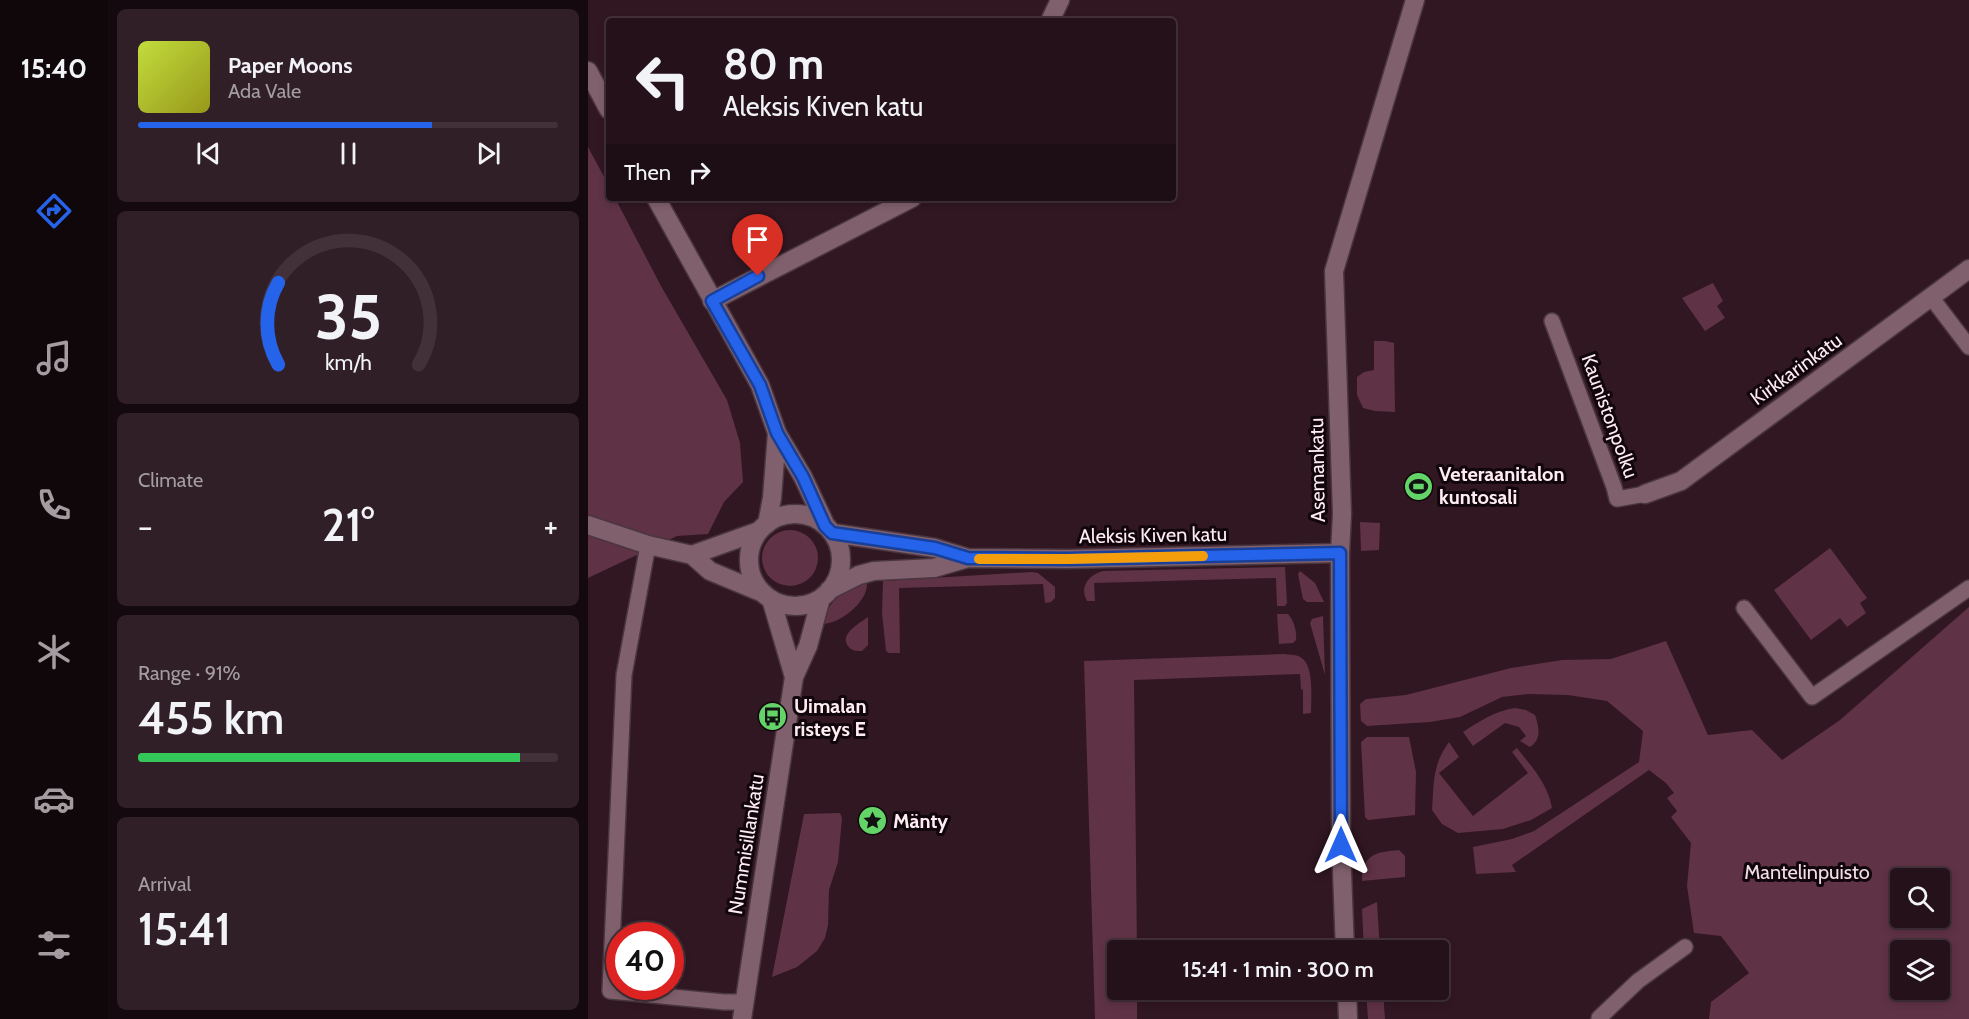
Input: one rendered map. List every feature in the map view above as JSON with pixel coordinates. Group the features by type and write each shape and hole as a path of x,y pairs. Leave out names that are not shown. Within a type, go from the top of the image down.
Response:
{"street":[{"path":"1051,18 1060,0"},
{"name":"Asemankatu","path":"1345,940 1341,845 1340,553 1342,514 1334,272 1415,0"},
{"path":"588,71 606,104"},
{"path":"588,525 648,545 692,555 710,571 783,604 796,606 810,604 825,594 837,577 841,562 839,547 803,477 777,433 760,385 658,201"},
{"path":"712,301 906,201"},
{"name":"Kirkkarinkatu","path":"1645,494 1682,481 1969,269"},
{"path":"767,596 755,582 749,563 752,543 763,527 772,498 777,433"},
{"path":"692,555 763,527 778,517 790,514 815,519 829,529"},
{"name":"Aleksis Kiven katu","path":"829,529 935,548 968,558 1068,559 1340,553"},
{"name":"Aleksis Kiven katu","path":"825,594 859,575 934,568 968,558"},
{"name":"Nummisillankatu","path":"743,1011 794,677 808,646 825,594"},
{"name":"Nummisillankatu","path":"767,596 794,677"},
{"path":"1347,1000 1348,1019"}],"lane":[{"path":"1931,297 1969,347"},
{"name":"Kaunistonpolku","path":"1552,321 1617,499 1645,494"},
{"path":"648,545 624,675 610,991 724,1002 743,1011"},
{"path":"1744,608 1812,697 1969,588"},
{"path":"1599,1018 1638,981 1685,947"}],"green space":[{"path":"588,147 606,180 606,201 617,201 661,286 727,400 740,443 743,482 724,502 708,534 677,536 588,578"},
{"path":"1713,283 1723,301 1717,306 1725,318 1705,331 1682,298"},
{"path":"1374,341 1394,343 1395,412 1363,408 1357,395 1357,377 1364,372 1374,370"},
{"path":"1360,522 1380,523 1379,550 1361,551"},
{"path":"790,530 810,538 818,558 810,578 790,586 770,578 762,558 770,538"},
{"path":"1830,548 1867,598 1860,603 1866,613 1847,627 1840,618 1811,640 1774,590"},
{"path":"1285,567 1287,603 1285,606 1277,606 1276,578 1094,583 1095,601 1087,601 1084,591 1090,578 1103,571"},
{"path":"1300,571 1315,583 1324,602 1307,602 1303,599 1298,574"},
{"path":"1038,573 1055,587 1055,598 1051,602 1045,603 1043,584 899,588 900,653 886,651 882,613 883,581"},
{"path":"867,583 863,597 852,611 837,620 822,624 828,609 838,597 851,588"},
{"name":"Mantelinpuisto","path":"1969,607 1969,1019 1709,1019 1711,1002 1749,973 1721,936 1694,933 1687,886 1691,843 1671,817 1677,811 1667,798 1674,793 1666,783 1649,770 1512,865 1516,872 1476,874 1473,847 1512,839 1534,831 1639,762 1643,731 1607,701 1568,695 1528,694 1502,697 1460,717 1430,722 1367,726 1361,721 1360,704 1366,699 1406,695 1511,668 1562,660 1611,659 1666,641 1708,735 1752,730 1782,760 1840,720"},
{"path":"1277,614 1288,614 1292,619 1296,637 1293,643 1279,644"},
{"path":"1323,616 1325,675 1310,623 1312,619"},
{"path":"868,617 868,645 862,651 853,650 848,646 846,637 852,629"},
{"path":"1284,654 1299,656 1307,664 1309,670 1311,713 1303,714 1300,674 1134,680 1137,940 1107,940 1107,1000 1137,1000 1137,1019 1095,1019 1084,661"},
{"path":"1515,708 1535,715 1538,737 1530,747 1520,741 1526,736 1519,727 1505,723 1473,746 1463,732 1495,714"},
{"path":"1367,737 1409,737 1416,772 1415,815 1368,820 1365,817 1361,742"},
{"path":"1449,742 1459,757 1439,773 1473,816 1528,773 1512,752 1517,748 1543,783 1552,808 1531,820 1503,829 1458,833 1442,824 1432,810 1434,783 1439,759"},
{"path":"840,813 842,818 838,862 829,890 828,925 825,938 817,951 797,967 772,977 804,814"},
{"path":"1399,850 1405,856 1405,877 1362,881 1367,860 1383,852"},
{"path":"1377,902 1379,940 1363,940 1362,909"},
{"path":"1367,1000 1384,1000 1385,1019 1368,1019"}],"slow traffic":[{"path":"979,559 1203,556"}],"place":[{"name":"Veteraanitalon kuntosali","path":"1418,486"},
{"name":"Uimalan risteys E","path":"773,717"},
{"name":"Mänty","path":"872,821"}],"route":[{"path":"758,276 712,301 760,385 777,433 792,455 825,526 832,533 935,548 968,558 1068,559 1340,553 1341,845"}]}
